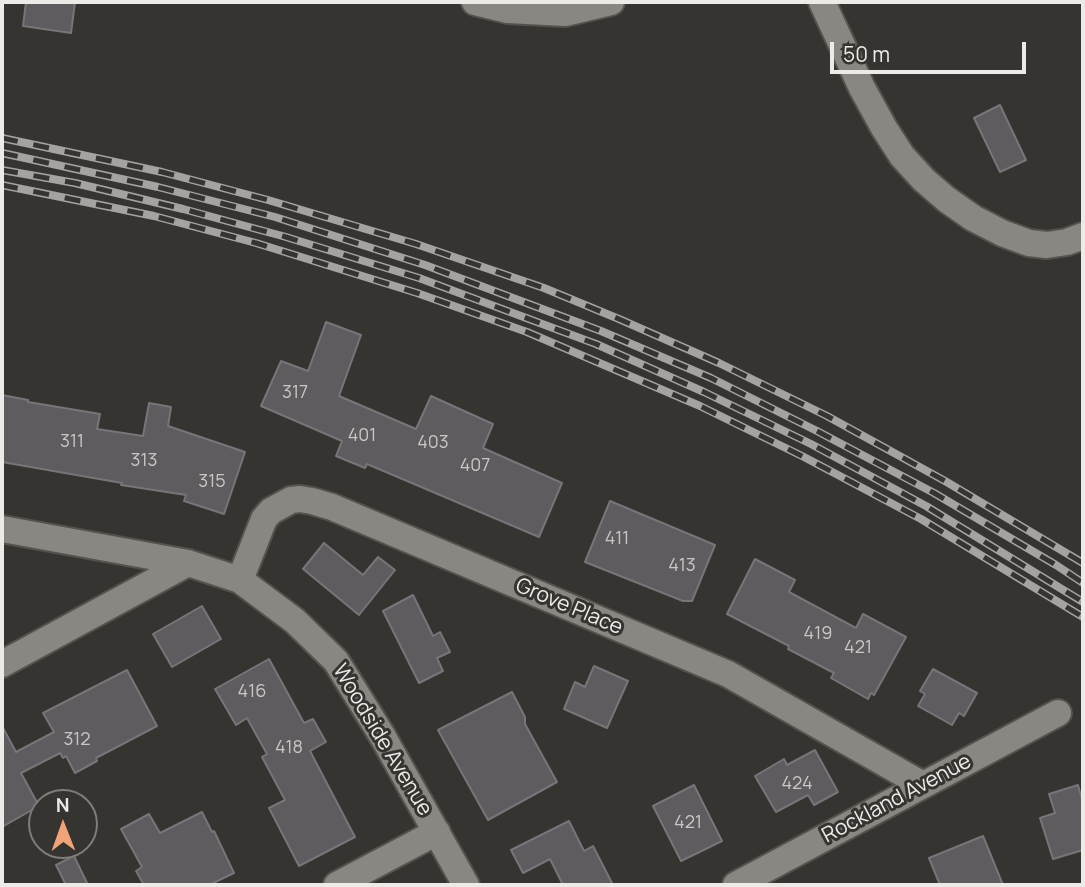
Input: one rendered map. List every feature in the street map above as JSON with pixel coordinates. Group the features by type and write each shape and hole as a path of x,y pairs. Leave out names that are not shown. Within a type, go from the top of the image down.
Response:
{"street":[{"path":"475,2 508,10 565,13 611,2"},
{"path":"822,2 884,128 902,156 924,180 973,218 1029,243 1047,245 1083,236"},
{"name":"Grove Place","path":"240,580 264,519 271,511 291,500 312,501 728,674 923,785"},
{"name":"Woodside Avenue","path":"2,529 188,563 240,580 295,621 336,661 383,737 466,885"},
{"path":"2,664 188,563"},
{"name":"Rockland Avenue","path":"736,885 1058,713"},
{"path":"337,885 437,832"}],"building":[{"path":"26,2 75,2 71,33 23,26"},
{"path":"1000,105 1026,160 1000,172 974,118"},
{"path":"326,322 361,335 339,396 416,429 431,396 493,424 483,448 562,483 539,537 367,464 365,468 336,456 342,441 261,406 281,361 308,371"},
{"path":"2,395 100,414 97,429 143,436 149,403 171,407 168,426 245,452 224,514 184,501 186,495 2,462"},
{"path":"610,501 715,545 692,601 683,601 585,562"},
{"path":"324,543 363,575 378,557 395,570 359,615 303,569"},
{"path":"755,559 795,580 789,592 856,628 863,614 906,637 874,695 871,693 868,699 831,678 834,673 727,614"},
{"path":"413,595 433,636 440,632 450,652 437,658 443,671 419,683 383,611"},
{"path":"202,606 221,639 172,667 153,634"},
{"path":"269,659 304,723 313,719 326,742 310,751 355,837 299,866 269,808 285,800 262,757 267,754 247,718 236,725 215,689"},
{"path":"594,666 628,681 607,728 564,709 575,682 585,687"},
{"path":"933,669 977,693 964,716 959,713 952,725 918,706 925,694 920,691"},
{"path":"127,670 157,726 96,758 97,761 75,773 66,756 63,758 60,753 21,773 30,789 28,812 2,827 2,726 16,752 54,732 43,713"},
{"path":"512,692 525,717 525,724 557,782 488,820 438,730"},
{"path":"815,750 838,792 814,805 808,795 776,812 755,776 784,759 787,765"},
{"path":"694,785 722,841 681,861 653,806"},
{"path":"1078,785 1083,803 1083,850 1053,859 1040,818 1055,813 1049,794"},
{"path":"202,812 234,873 209,885 144,885 136,871 142,867 121,829 149,814 160,833"},
{"path":"569,821 584,851 593,846 613,885 563,885 550,859 523,873 511,850"},
{"path":"983,836 1003,885 940,885 929,858"},
{"path":"68,859 75,859 88,885 66,885 56,865"}],"railway":[{"path":"2,138 162,172 268,200 416,244 544,288 719,363 827,416 945,481 1083,563"},
{"path":"2,153 158,187 275,217 425,265 601,331 711,378 817,431 934,493 1083,583"},
{"path":"2,170 75,183 286,237 419,278 596,344 811,444 926,506 1083,602"},
{"path":"2,185 154,216 256,243 417,293 527,332 700,406 804,457 921,519 1083,617"}]}
